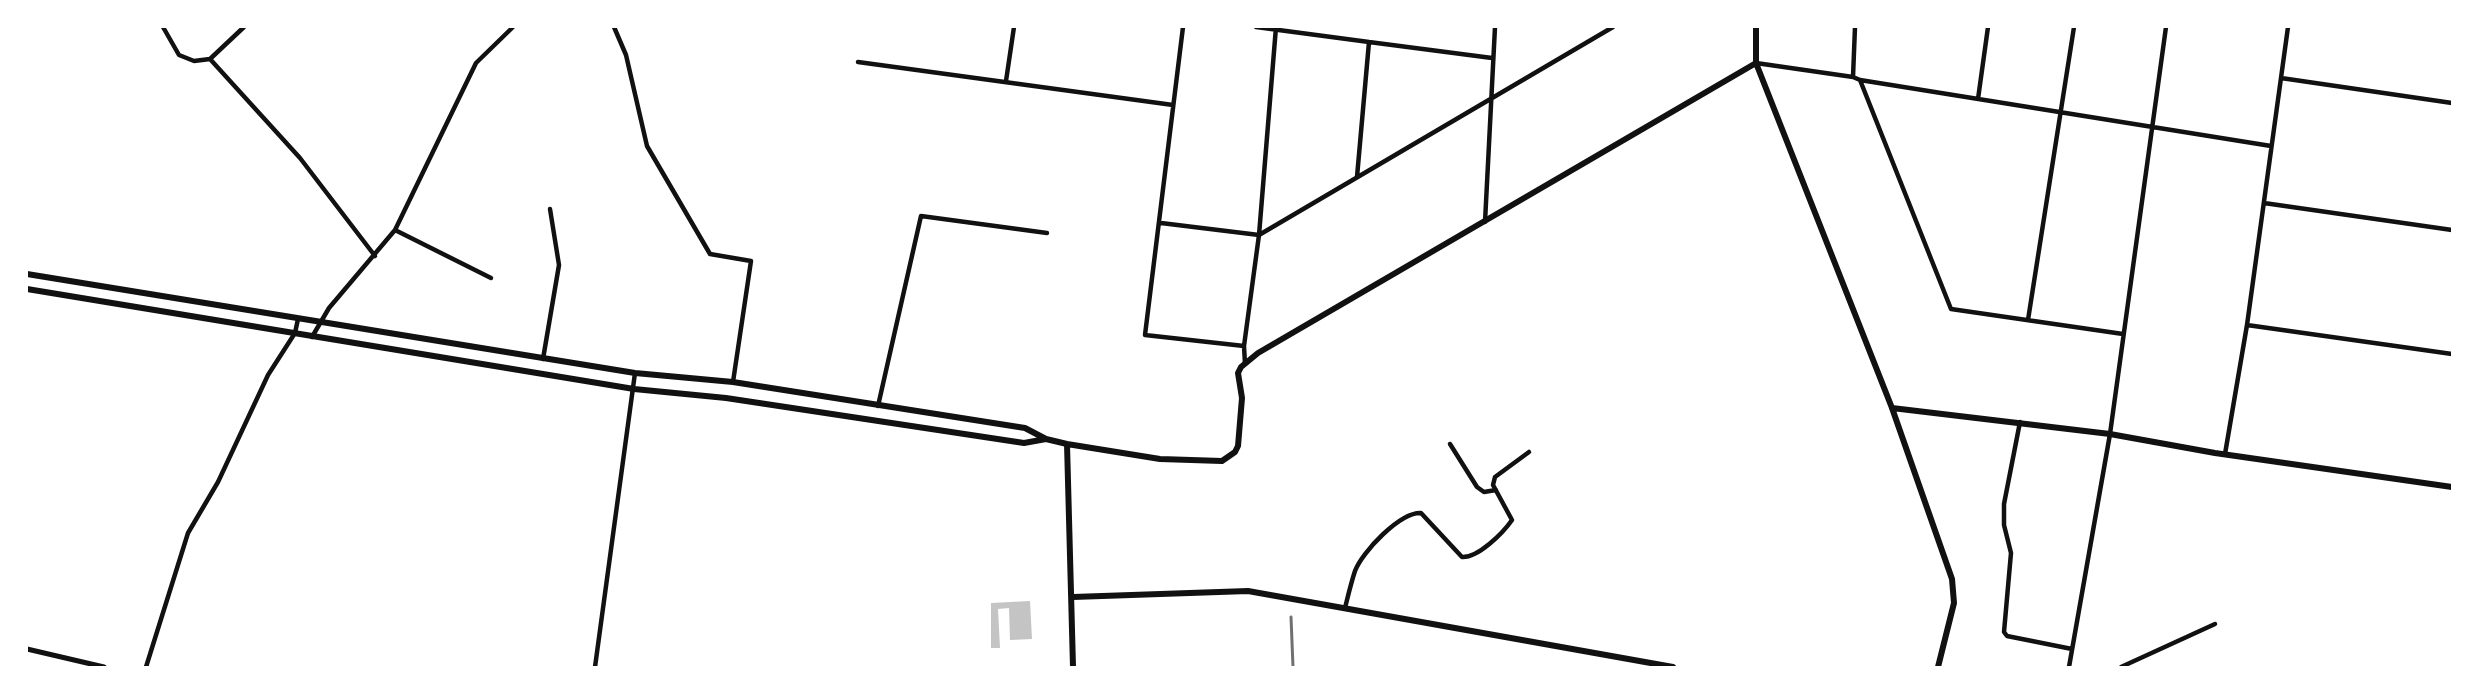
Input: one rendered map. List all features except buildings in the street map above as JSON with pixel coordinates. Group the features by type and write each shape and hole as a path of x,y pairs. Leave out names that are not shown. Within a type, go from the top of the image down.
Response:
{"main road":[{"path":"1756,27 1756,63 1892,408 1952,579 1954,603 1938,667"},
{"path":"27,274 543,359 635,373 733,382 1025,428 1046,439 1067,444 1160,459 1217,462 1228,458 1238,446 1242,398 1238,373 1258,353 1756,63"},
{"path":"27,289 295,333 312,338 634,389 726,398 1024,443 1046,439"},
{"path":"849,416 852,402"},
{"path":"1892,408 2110,434 2225,454 2452,487"},
{"path":"1067,444 1073,667"},
{"path":"1072,597 1248,591 1673,667"}],"street":[{"path":"163,27 179,56 194,61 210,59 244,27"},
{"path":"312,338 328,308 395,230 476,63 513,27"},
{"path":"614,27 626,55 647,146 710,254 751,261 733,382"},
{"path":"1006,81 1014,27"},
{"path":"1183,27 1161,223 1145,335 1244,346"},
{"path":"1256,27 1492,58"},
{"path":"1485,222 1492,58 1496,27"},
{"path":"1161,223 1260,235 1613,27"},
{"path":"1853,77 1855,27"},
{"path":"1978,99 1988,27"},
{"path":"2028,320 2074,27"},
{"path":"2069,667 2110,434 2166,27"},
{"path":"2225,454 2247,326 2288,27"},
{"path":"1245,364 1244,346 1260,235 1276,28"},
{"path":"1357,177 1369,42"},
{"path":"210,59 300,158 375,256"},
{"path":"858,62 1173,105"},
{"path":"1756,63 2271,146"},
{"path":"2281,78 2452,104"},
{"path":"1860,80 1950,307 2123,334"},
{"path":"2264,203 2452,230"},
{"path":"543,359 559,265 550,209"},
{"path":"879,406 921,216 1047,233"},
{"path":"395,230 490,278"},
{"path":"146,667 188,533 218,482 268,375 295,333 298,319"},
{"path":"2247,326 2452,354"},
{"path":"595,667 635,373"},
{"path":"2020,422 2004,504 2004,525 2011,553 2004,632 2007,636 2072,649"},
{"path":"1450,444 1477,487 1484,492 1496,490"},
{"path":"1345,608 1356,569 1367,550 1391,528 1417,512 1421,513 1458,554 1462,557 1473,556 1512,520 1501,495 1493,484 1495,477 1529,452"},
{"path":"2121,667 2215,624"},
{"path":"27,650 104,667"}],"railway":[{"path":"1291,617 1293,667"}]}
